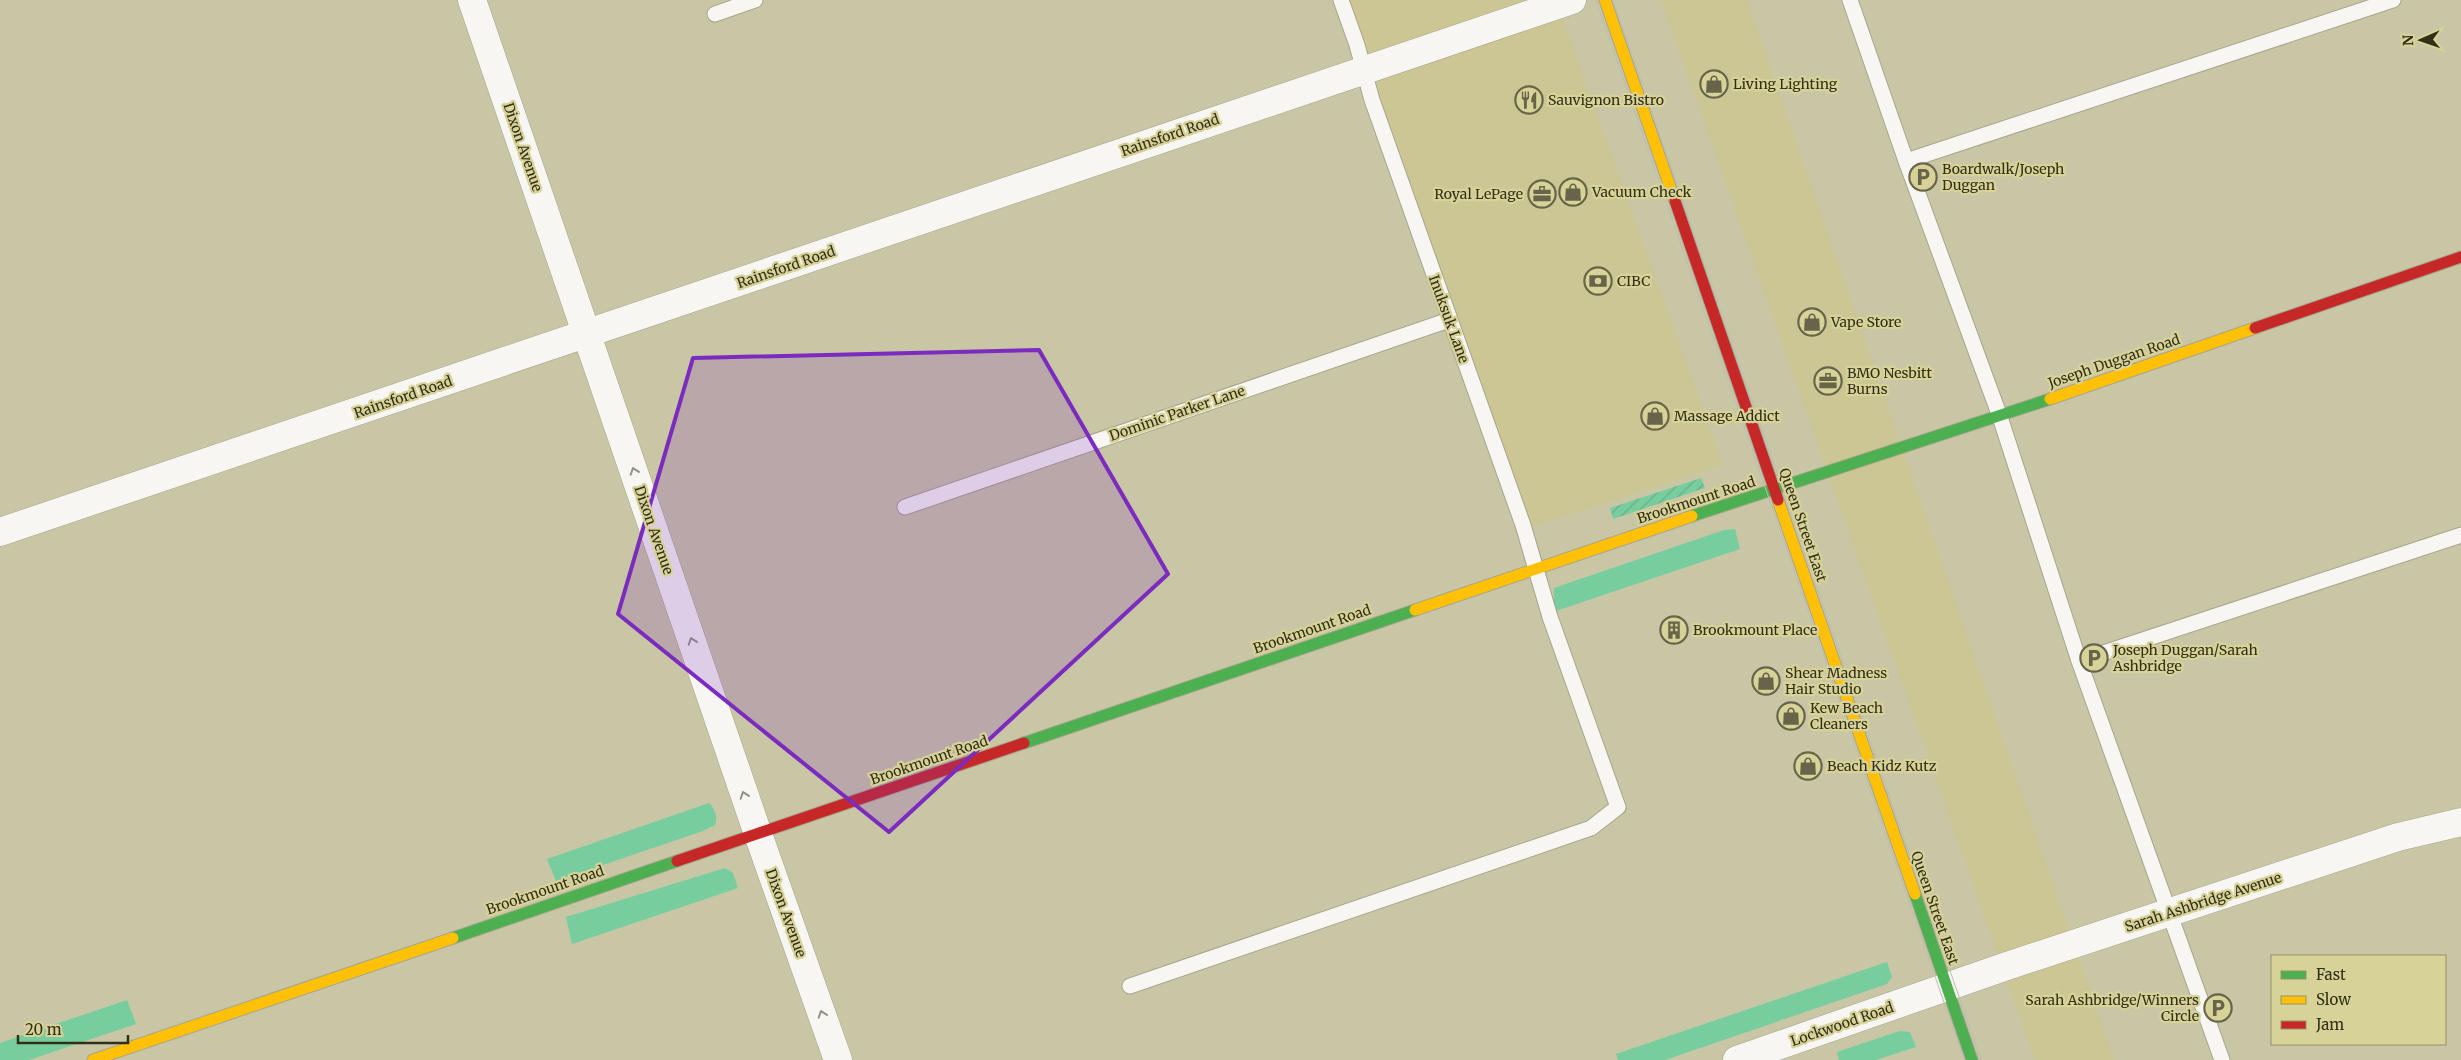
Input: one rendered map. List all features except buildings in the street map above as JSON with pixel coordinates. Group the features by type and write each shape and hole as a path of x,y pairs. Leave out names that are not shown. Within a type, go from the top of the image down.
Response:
{"street":[{"name":"Dixon Avenue","path":"472,0 758,834 838,1060"},
{"name":"Rainsford Road","path":"0,532 588,335 1364,69 1572,0"},
{"name":"Queen Street East","path":"1605,0 1972,1060"},
{"name":"Joseph Duggan Road","path":"1775,490 1999,414 2059,396 2461,257"},
{"name":"Brookmount Road","path":"93,1060 1535,569 1775,490"},
{"name":"Sarah Ashbridge Avenue","path":"1947,988 2398,836 2461,822"},
{"name":"Lockwood Road","path":"1737,1060 1947,988"}],"lane":[{"path":"715,14 755,0"},
{"name":"Inuksuk Lane","path":"1130,986 1591,828 1618,807 1585,718 1535,569 1523,525 1372,100 1364,69 1341,0"},
{"path":"1850,0 1999,414 2079,661 2171,913 2222,1060"},
{"path":"1906,160 2393,0"},
{"name":"Dominic Parker Lane","path":"905,507 1449,320"},
{"path":"2079,661 2461,534"}],"highlighted area":[{"path":"1039,350 1168,574 889,832 618,614 693,358"}],"shaded area":[{"path":"1347,0 1556,0 1723,465 1528,528"},
{"path":"1661,0 1747,0 2114,1060 2035,1060"}],"green space":[{"path":"1701,478 1705,488 1613,519 1610,508"},
{"path":"1735,529 1740,549 1553,612 1554,588 1724,530"},
{"path":"709,803 715,813 715,825 703,831 556,881 547,859"},
{"path":"725,868 733,873 738,888 572,944 566,917"},
{"path":"1887,962 1892,977 1887,984 1665,1060 1618,1060 1616,1054"},
{"path":"127,1000 136,1024 29,1060 0,1060 0,1043"},
{"path":"1900,1031 1910,1032 1916,1047 1876,1060 1839,1060 1837,1052"}],"tram line":[{"path":"1596,0 1964,1060"},
{"path":"1613,0 1981,1060"}],"traffic: fast":[{"path":"1692,516 2050,399"},
{"path":"1024,743 1415,610"},
{"path":"453,938 677,861"},
{"path":"1915,894 1972,1060"}],"traffic: slow":[{"path":"1605,0 1675,201"},
{"path":"2050,399 2255,328"},
{"path":"1778,500 1915,894"},
{"path":"1415,610 1692,516"},
{"path":"93,1060 453,938"}],"traffic: jam":[{"path":"1675,201 1778,500"},
{"path":"2255,328 2461,257"},
{"path":"677,861 1024,743"}],"place":[{"name":"Living Lighting","path":"1714,84"},
{"name":"Sauvignon Bistro","path":"1529,100"},
{"name":"Boardwalk/Joseph Duggan","path":"1923,177"},
{"name":"Vacuum Check","path":"1573,192"},
{"name":"Royal LePage","path":"1542,194"},
{"name":"CIBC","path":"1598,281"},
{"name":"Vape Store","path":"1812,322"},
{"name":"BMO Nesbitt Burns","path":"1828,381"},
{"name":"Massage Addict","path":"1655,416"},
{"name":"Brookmount Place","path":"1674,630"},
{"name":"Joseph Duggan/Sarah Ashbridge","path":"2094,658"},
{"name":"Shear Madness Hair Studio","path":"1766,681"},
{"name":"Kew Beach Cleaners","path":"1791,716"},
{"name":"Beach Kidz Kutz","path":"1808,766"},
{"name":"Sarah Ashbridge/Winners Circle","path":"2218,1008"}]}
